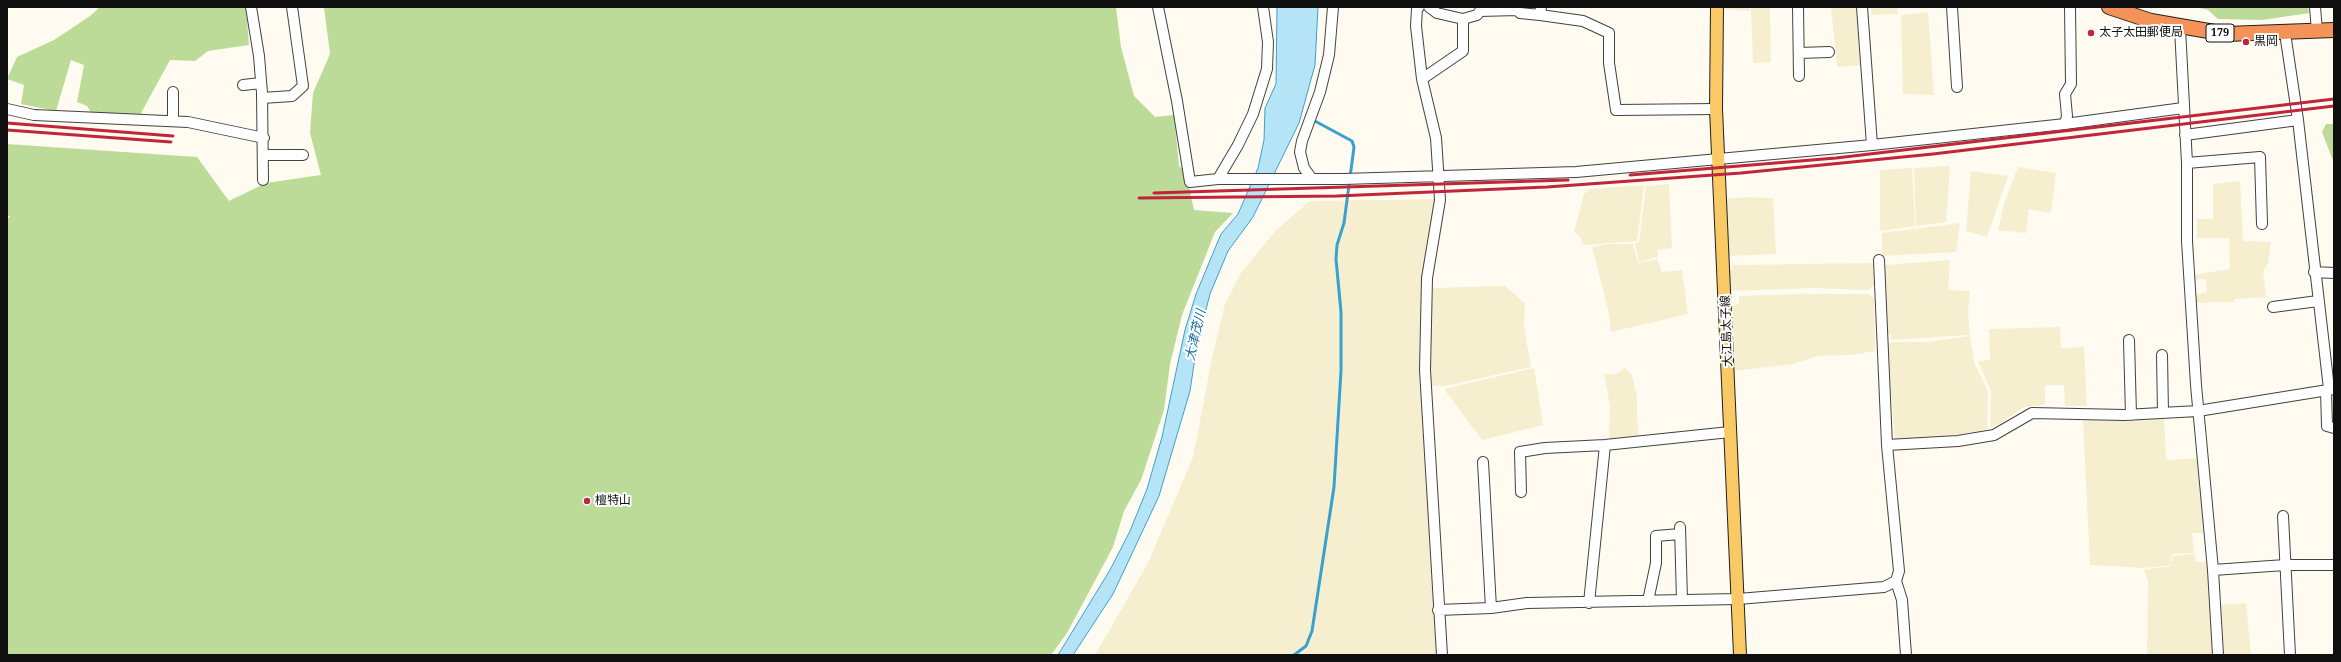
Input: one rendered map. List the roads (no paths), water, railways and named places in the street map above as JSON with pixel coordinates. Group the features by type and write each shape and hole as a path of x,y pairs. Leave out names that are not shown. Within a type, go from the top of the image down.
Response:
{"highway":[{"name":"179","path":"2109,7 2151,21 2180,28 2226,34 2334,30"}],"main road":[{"name":"大江島太子線","path":"1717,7 1716,109 1740,655"}],"street":[{"path":"251,7 261,83 264,138 264,180"},
{"path":"262,98 292,96 303,86 292,7"},
{"path":"1158,7 1178,101 1190,182 1218,179 1439,177 1576,172 1872,145 2065,124 2183,108"},
{"path":"1218,179 1238,145 1253,114 1267,69 1268,42 1263,7"},
{"path":"1312,179 1304,168 1300,152 1302,141 1320,92 1329,55 1333,7"},
{"path":"1419,7 1417,8 1416,26 1422,79 1436,138 1440,200 1427,278 1425,362 1438,610 1442,655"},
{"path":"1429,7 1437,13 1463,19 1477,15 1480,9 1517,10 1520,12 1540,11 1583,21 1609,33 1609,63 1616,110 1716,109"},
{"path":"1798,7 1799,76"},
{"path":"1862,7 1872,145"},
{"path":"1952,7 1957,87"},
{"path":"2065,124 2067,116 2065,94 2071,84 2070,7"},
{"path":"2315,7 2317,31"},
{"path":"1422,79 1463,51 1463,19"},
{"path":"2180,28 2187,163 2187,242 2198,411 2213,570 2218,655"},
{"path":"2285,33 2298,120 2314,272 2330,389 2327,426 2334,428"},
{"path":"1799,53 1829,52"},
{"path":"243,85 261,83"},
{"path":"173,92 173,121"},
{"path":"7,109 34,115 188,122 264,138"},
{"path":"2185,135 2298,120"},
{"path":"264,155 303,155"},
{"path":"2187,163 2260,157 2262,224"},
{"path":"1879,260 1887,445 1899,571 1896,581 1902,600 1906,655"},
{"path":"2314,272 2334,273"},
{"path":"2273,307 2318,301"},
{"path":"2129,340 2130,415"},
{"path":"2162,355 2163,413"},
{"path":"1887,445 1958,441 1994,435 2032,413 2130,415 2198,411 2330,389"},
{"path":"1521,492 1520,452 1545,448 1605,445 1730,432"},
{"path":"1589,602 1605,445"},
{"path":"1483,462 1491,608"},
{"path":"2283,516 2290,655"},
{"path":"1648,601 1656,563 1656,536 1680,530 1682,600"},
{"path":"2213,570 2285,565 2334,565"},
{"path":"1438,610 1491,608 1527,603 1738,599 1884,587 1896,581"}],"water":[{"name":"大津茂川","path":"1277,7 1318,7 1315,65 1299,123 1253,217 1228,251 1210,294 1197,344 1190,391 1159,496 1113,594 1073,655 1058,655 1110,570 1130,531 1147,489 1162,437 1185,330 1196,294 1221,234 1238,214 1258,168 1264,140 1265,108 1276,84"}],"waterway":[{"path":"1294,655 1306,646 1312,631 1334,487 1341,371 1341,312 1336,259 1337,245 1344,223 1354,147 1352,141 1313,120"}],"railway":[{"path":"1630,175 1836,158 2334,99"},
{"path":"1139,198 1337,196 1547,187 1741,173 1933,154 2334,106"},
{"path":"7,123 173,136"},
{"path":"7,130 171,142"},
{"path":"1154,193 1568,180"}],"place":[{"name":"太子太田郵便局","path":"2091,33"},
{"name":"黒岡","path":"2246,42"},
{"name":"檀特山","path":"587,501"}]}
